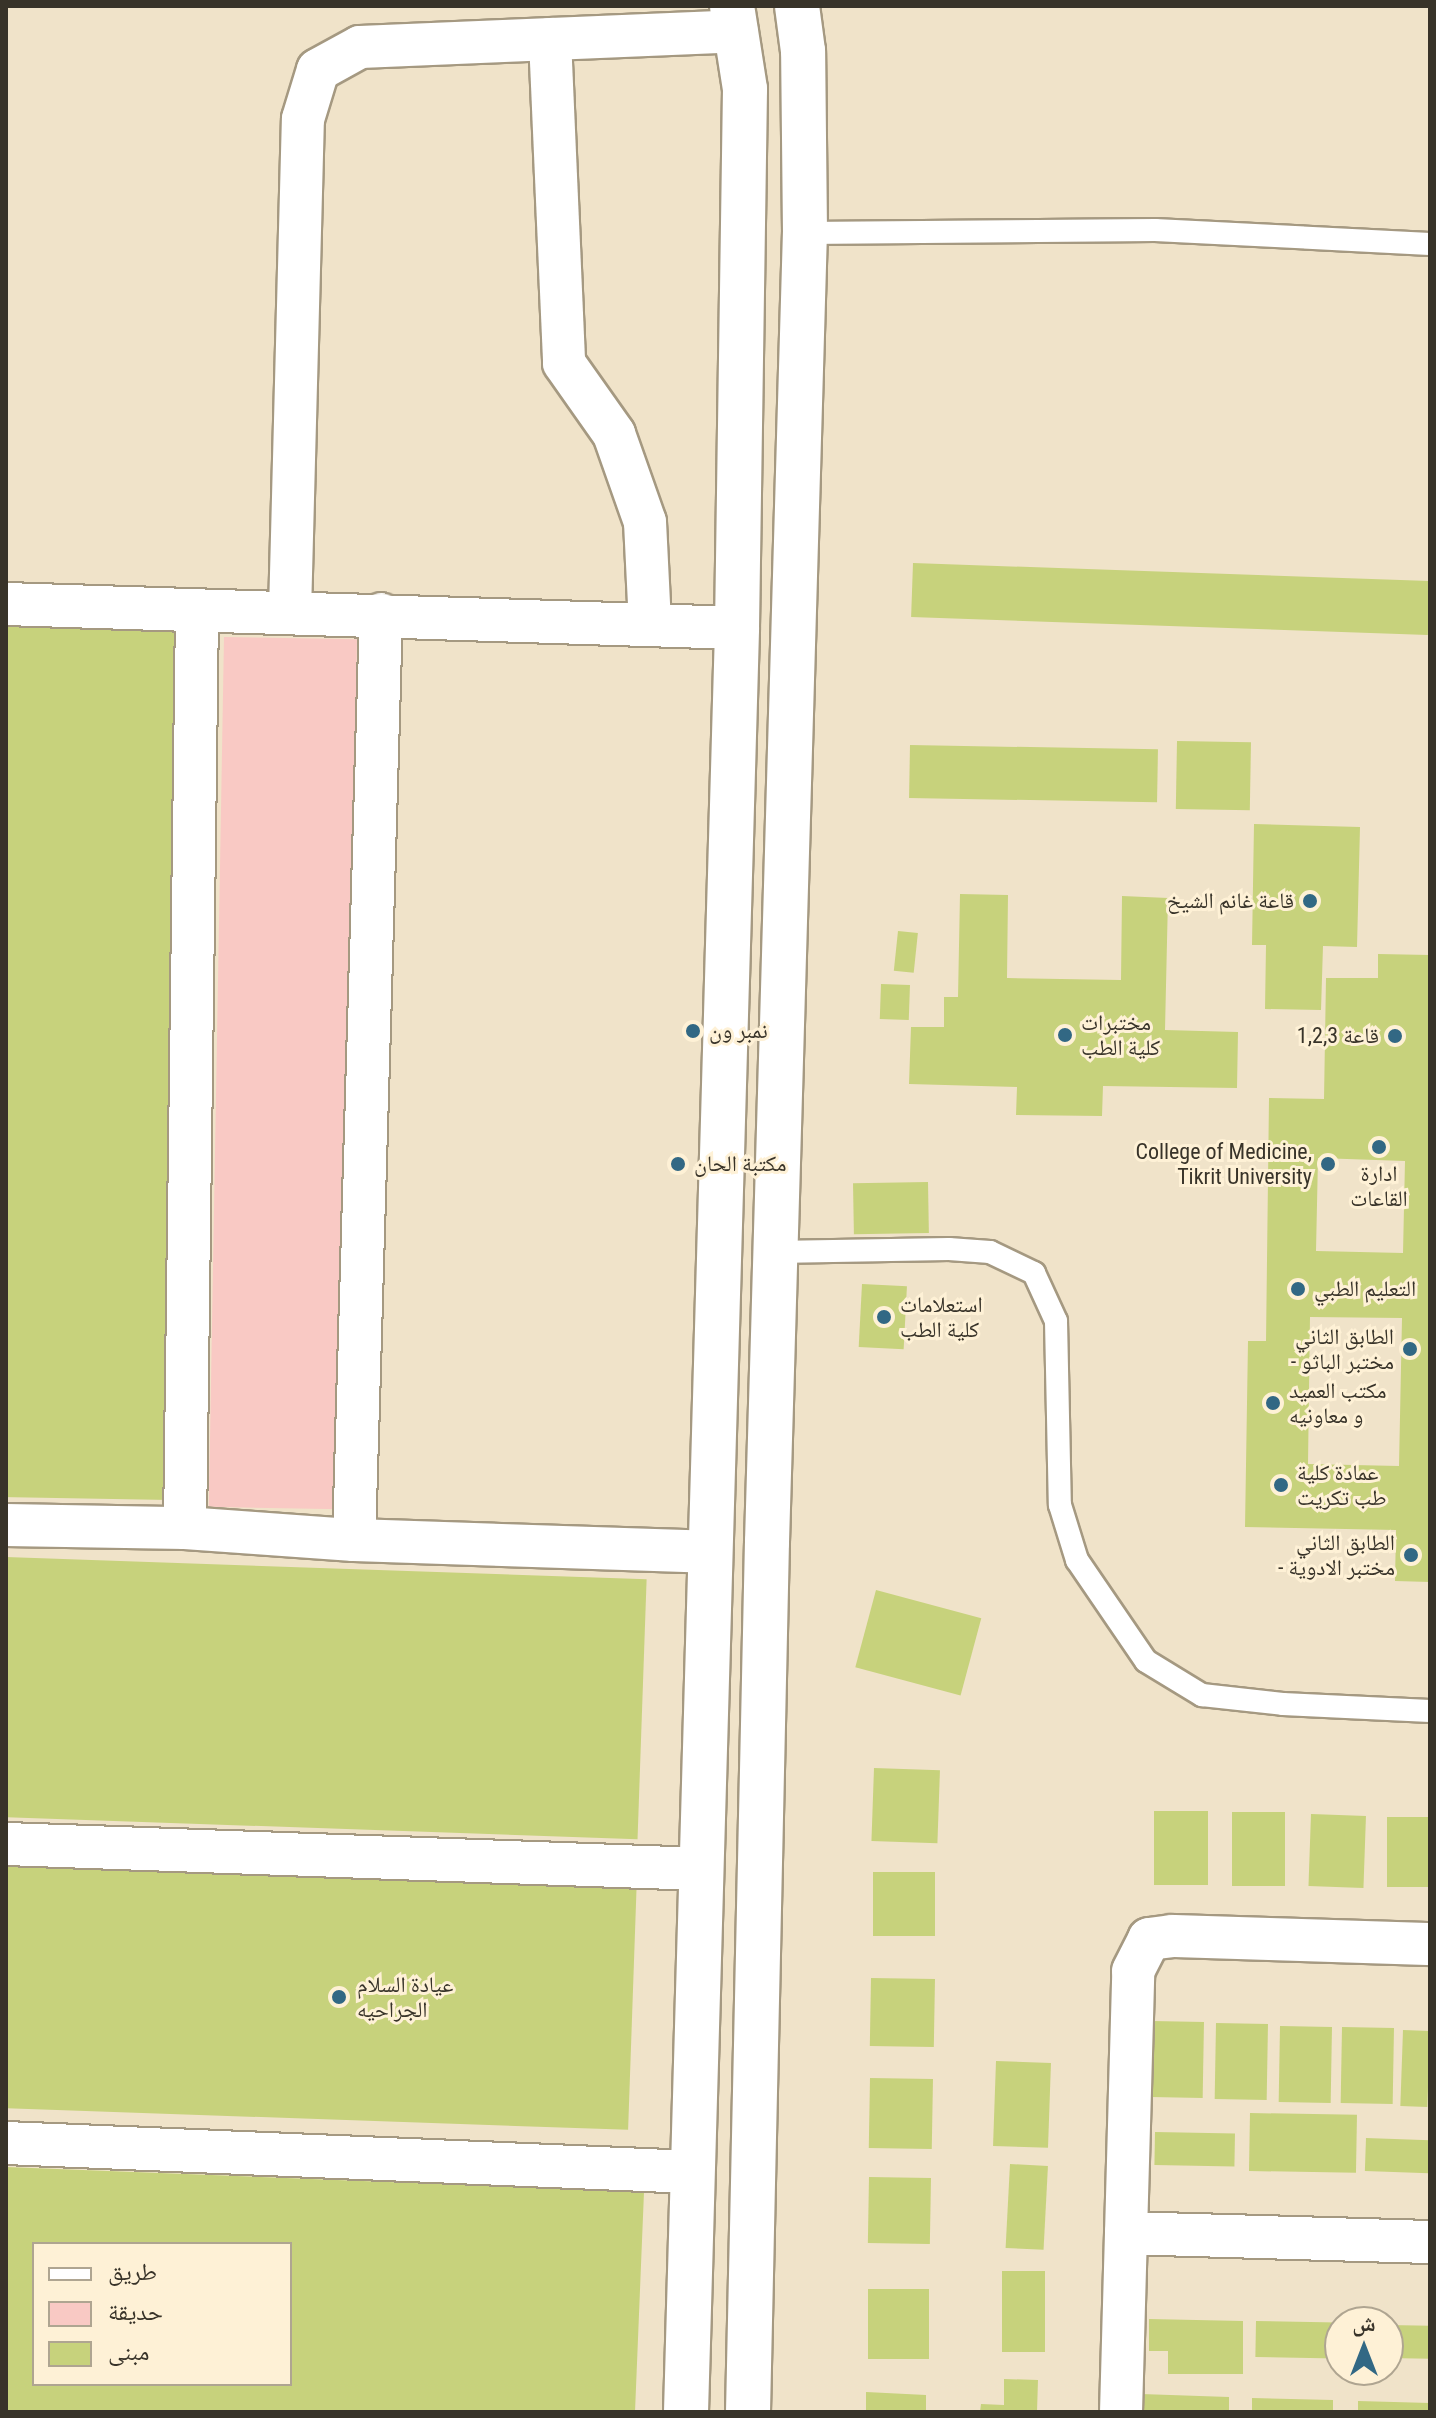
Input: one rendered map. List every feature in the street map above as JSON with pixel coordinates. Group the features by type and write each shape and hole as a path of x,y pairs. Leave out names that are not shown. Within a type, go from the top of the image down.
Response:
{"street":[{"path":"748,2412 775,1252 805,216 803,51 797,6"},
{"path":"290,612 303,119 318,70 360,47 550,39 734,18 745,89 737,628 708,1552 686,2412"},
{"path":"550,39 564,363 614,434 645,522 650,624"},
{"path":"743,198 805,216"},
{"path":"6,604 737,628"},
{"path":"185,1528 197,610"},
{"path":"354,1540 381,614"},
{"path":"723,1080 780,1083"},
{"path":"6,1525 185,1528 354,1540 708,1552"},
{"path":"6,1844 702,1869"},
{"path":"1121,2412 1133,1971 1149,1939 1172,1936 1430,1944"},
{"path":"6,2143 692,2172"},
{"path":"1126,2233 1430,2242"}],"lane":[{"path":"805,216 1430,244"},
{"path":"775,1252 949,1249 990,1252 1034,1273 1056,1321 1060,1505 1077,1560 1146,1661 1202,1695 1283,1704 1430,1711"}],"green space":[{"path":"224,637 357,639 342,1509 209,1507"}],"building":[{"path":"913,563 1430,581 1428,635 911,617"},
{"path":"6,622 185,625 170,1500 6,1497"},
{"path":"1177,741 1251,742 1250,810 1176,809"},
{"path":"910,745 1158,749 1157,802 909,798"},
{"path":"1254,824 1360,827 1357,947 1323,946 1321,1010 1265,1009 1266,945 1252,945"},
{"path":"960,894 1008,895 1007,978 1121,980 1122,896 1168,898 1165,1030 1238,1032 1237,1088 1103,1086 1102,1116 1016,1115 1017,1087 909,1084 911,1027 944,1027 944,997 958,997"},
{"path":"898,931 918,933 914,973 894,971"},
{"path":"1378,954 1430,955 1430,1582 1395,1581 1396,1530 1245,1527 1248,1341 1266,1341 1269,1098 1324,1099 1326,978 1378,978","holes":["1318,1158 1405,1161 1403,1253 1316,1251","1310,1317 1402,1318 1399,1466 1308,1464"]},
{"path":"881,984 910,985 909,1020 880,1019"},
{"path":"928,1182 929,1233 854,1234 853,1183"},
{"path":"862,1284 907,1286 904,1349 859,1347"},
{"path":"6,1557 647,1579 638,1839 6,1817"},
{"path":"876,1590 981,1618 961,1695 855,1667"},
{"path":"874,1768 940,1770 937,1843 871,1841"},
{"path":"1154,1811 1208,1811 1208,1885 1154,1885"},
{"path":"1232,1812 1285,1812 1285,1886 1232,1886"},
{"path":"1311,1814 1366,1816 1363,1888 1308,1886"},
{"path":"1387,1817 1430,1817 1430,1887 1387,1887"},
{"path":"6,1864 637,1886 628,2130 6,2108"},
{"path":"873,1872 935,1872 935,1936 873,1936"},
{"path":"871,1978 935,1979 934,2047 870,2046"},
{"path":"1152,2021 1204,2022 1203,2098 1151,2097"},
{"path":"1216,2023 1268,2024 1267,2100 1215,2099"},
{"path":"1280,2026 1332,2027 1331,2103 1279,2102"},
{"path":"1342,2027 1394,2028 1393,2104 1341,2103"},
{"path":"1403,2030 1430,2031 1427,2107 1400,2106"},
{"path":"996,2061 1051,2063 1048,2148 993,2146"},
{"path":"870,2078 933,2079 932,2149 869,2148"},
{"path":"1250,2113 1357,2115 1356,2173 1249,2171"},
{"path":"1155,2132 1235,2133 1234,2166 1154,2165"},
{"path":"1366,2138 1430,2140 1429,2173 1365,2171"},
{"path":"1010,2164 1048,2166 1044,2250 1006,2248"},
{"path":"6,2167 644,2192 635,2412 6,2412"},
{"path":"869,2177 931,2178 930,2244 868,2243"},
{"path":"1002,2271 1045,2271 1045,2352 1002,2352"},
{"path":"868,2289 929,2289 929,2359 868,2359"},
{"path":"1149,2319 1243,2321 1243,2374 1168,2374 1168,2351 1149,2351"},
{"path":"1256,2321 1324,2322 1324,2358 1255,2357"},
{"path":"1404,2325 1430,2326 1429,2359 1404,2358"},
{"path":"1004,2379 1038,2380 1037,2412 980,2412 981,2404 1004,2405"},
{"path":"866,2392 926,2395 926,2412 866,2412"},
{"path":"1141,2394 1229,2397 1229,2412 1142,2412"},
{"path":"1252,2398 1333,2400 1333,2412 1252,2412"},
{"path":"1358,2401 1430,2403 1430,2412 1358,2412"}],"place":[{"name":"قاعة غانم الشيخ","path":"1310,901"},
{"name":"نمبر ون","path":"693,1031"},
{"name":"مختبرات كلية الطب","path":"1065,1035"},
{"name":"قاعة 1,2,3","path":"1395,1036"},
{"name":"ادارة القاعات","path":"1379,1147"},
{"name":"مكتبة الحان","path":"678,1164"},
{"name":"College of Medicine, Tikrit University","path":"1328,1164"},
{"name":"التعليم الطبي","path":"1298,1289"},
{"name":"استعلامات كلية الطب","path":"884,1317"},
{"name":"الطابق الثاني - مختبر الباثو","path":"1410,1349"},
{"name":"مكتب العميد و معاونيه","path":"1273,1403"},
{"name":"عمادة كلية طب تكريت","path":"1281,1485"},
{"name":"الطابق الثاني - مختبر الادوية","path":"1411,1555"},
{"name":"عيادة السلام الجراحيه","path":"339,1997"}]}
